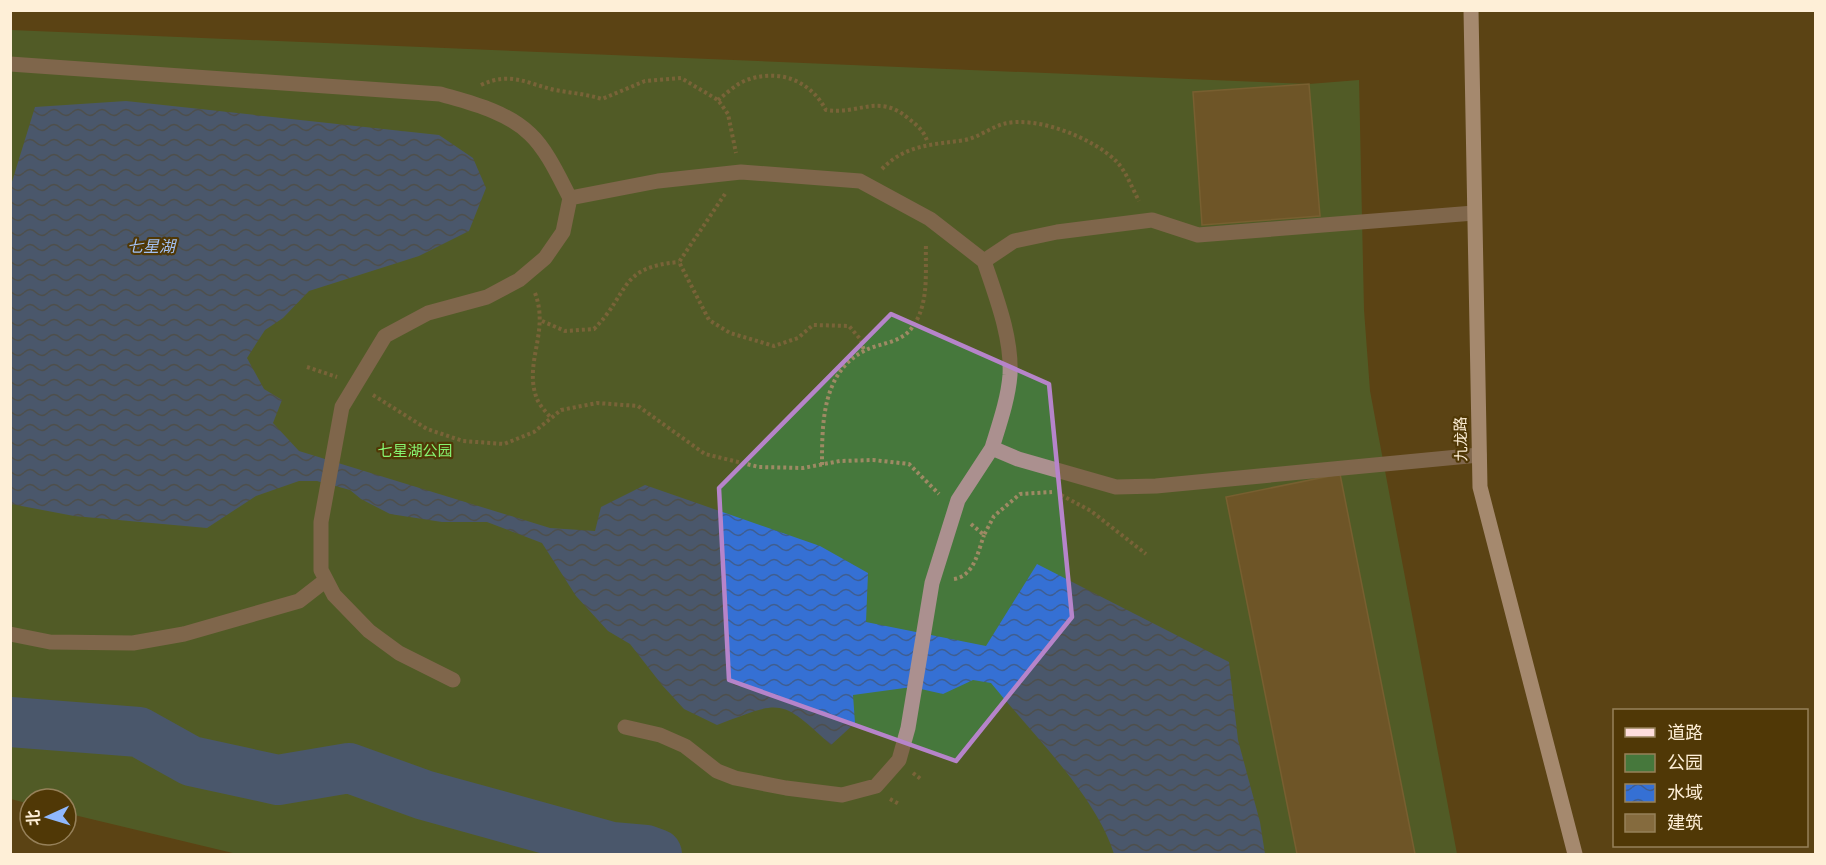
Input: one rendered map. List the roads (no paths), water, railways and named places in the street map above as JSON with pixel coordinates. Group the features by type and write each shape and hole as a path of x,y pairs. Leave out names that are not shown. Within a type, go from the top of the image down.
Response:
{"main road":[{"name":"九龙路","path":"1471,10 1480,487 1575,855"}],"lane":[{"path":"10,64 440,94 489,108 530,133 554,167 570,198 563,232 545,258 519,280 487,297 428,313 385,336 342,407 321,522 321,570 334,596 369,631 399,653 453,681"},
{"path":"570,198 658,182 741,172 860,181 930,219 984,261 1000,308 1008,343 1010,375 992,448 958,500 932,583 905,739 899,760 876,786 843,795 786,788 735,778 717,771 685,746 660,735 625,728"},
{"path":"984,261 1014,241 1057,232 1152,220 1198,235 1474,213"},
{"path":"992,448 1018,459 1116,486 1156,486 1479,455"},
{"path":"10,634 50,642 133,643 174,636 299,601 326,580"}],"water":[{"name":"七星湖","path":"126,101 439,135 473,158 486,188 469,231 419,256 309,291 283,318 265,330 247,358 264,389 282,400 273,423 299,451 550,528 595,531 601,507 645,485 820,546 868,573 866,622 986,646 1037,564 1229,662 1238,740 1260,822 1265,854 1114,854 1093,810 1078,788 991,683 973,680 943,694 912,687 853,695 855,723 831,745 790,711 779,708 755,711 717,725 684,709 630,644 608,631 576,596 542,543 487,522 442,522 390,514 361,499 350,490 317,481 299,481 256,496 207,528 74,516 11,504 11,185 35,107"}],"waterway":[{"path":"10,722 139,732 191,761 278,780 349,768 424,795 612,847 646,850 657,854"}],"park label":[{"name":"七星湖公园","path":"415,451"}]}
